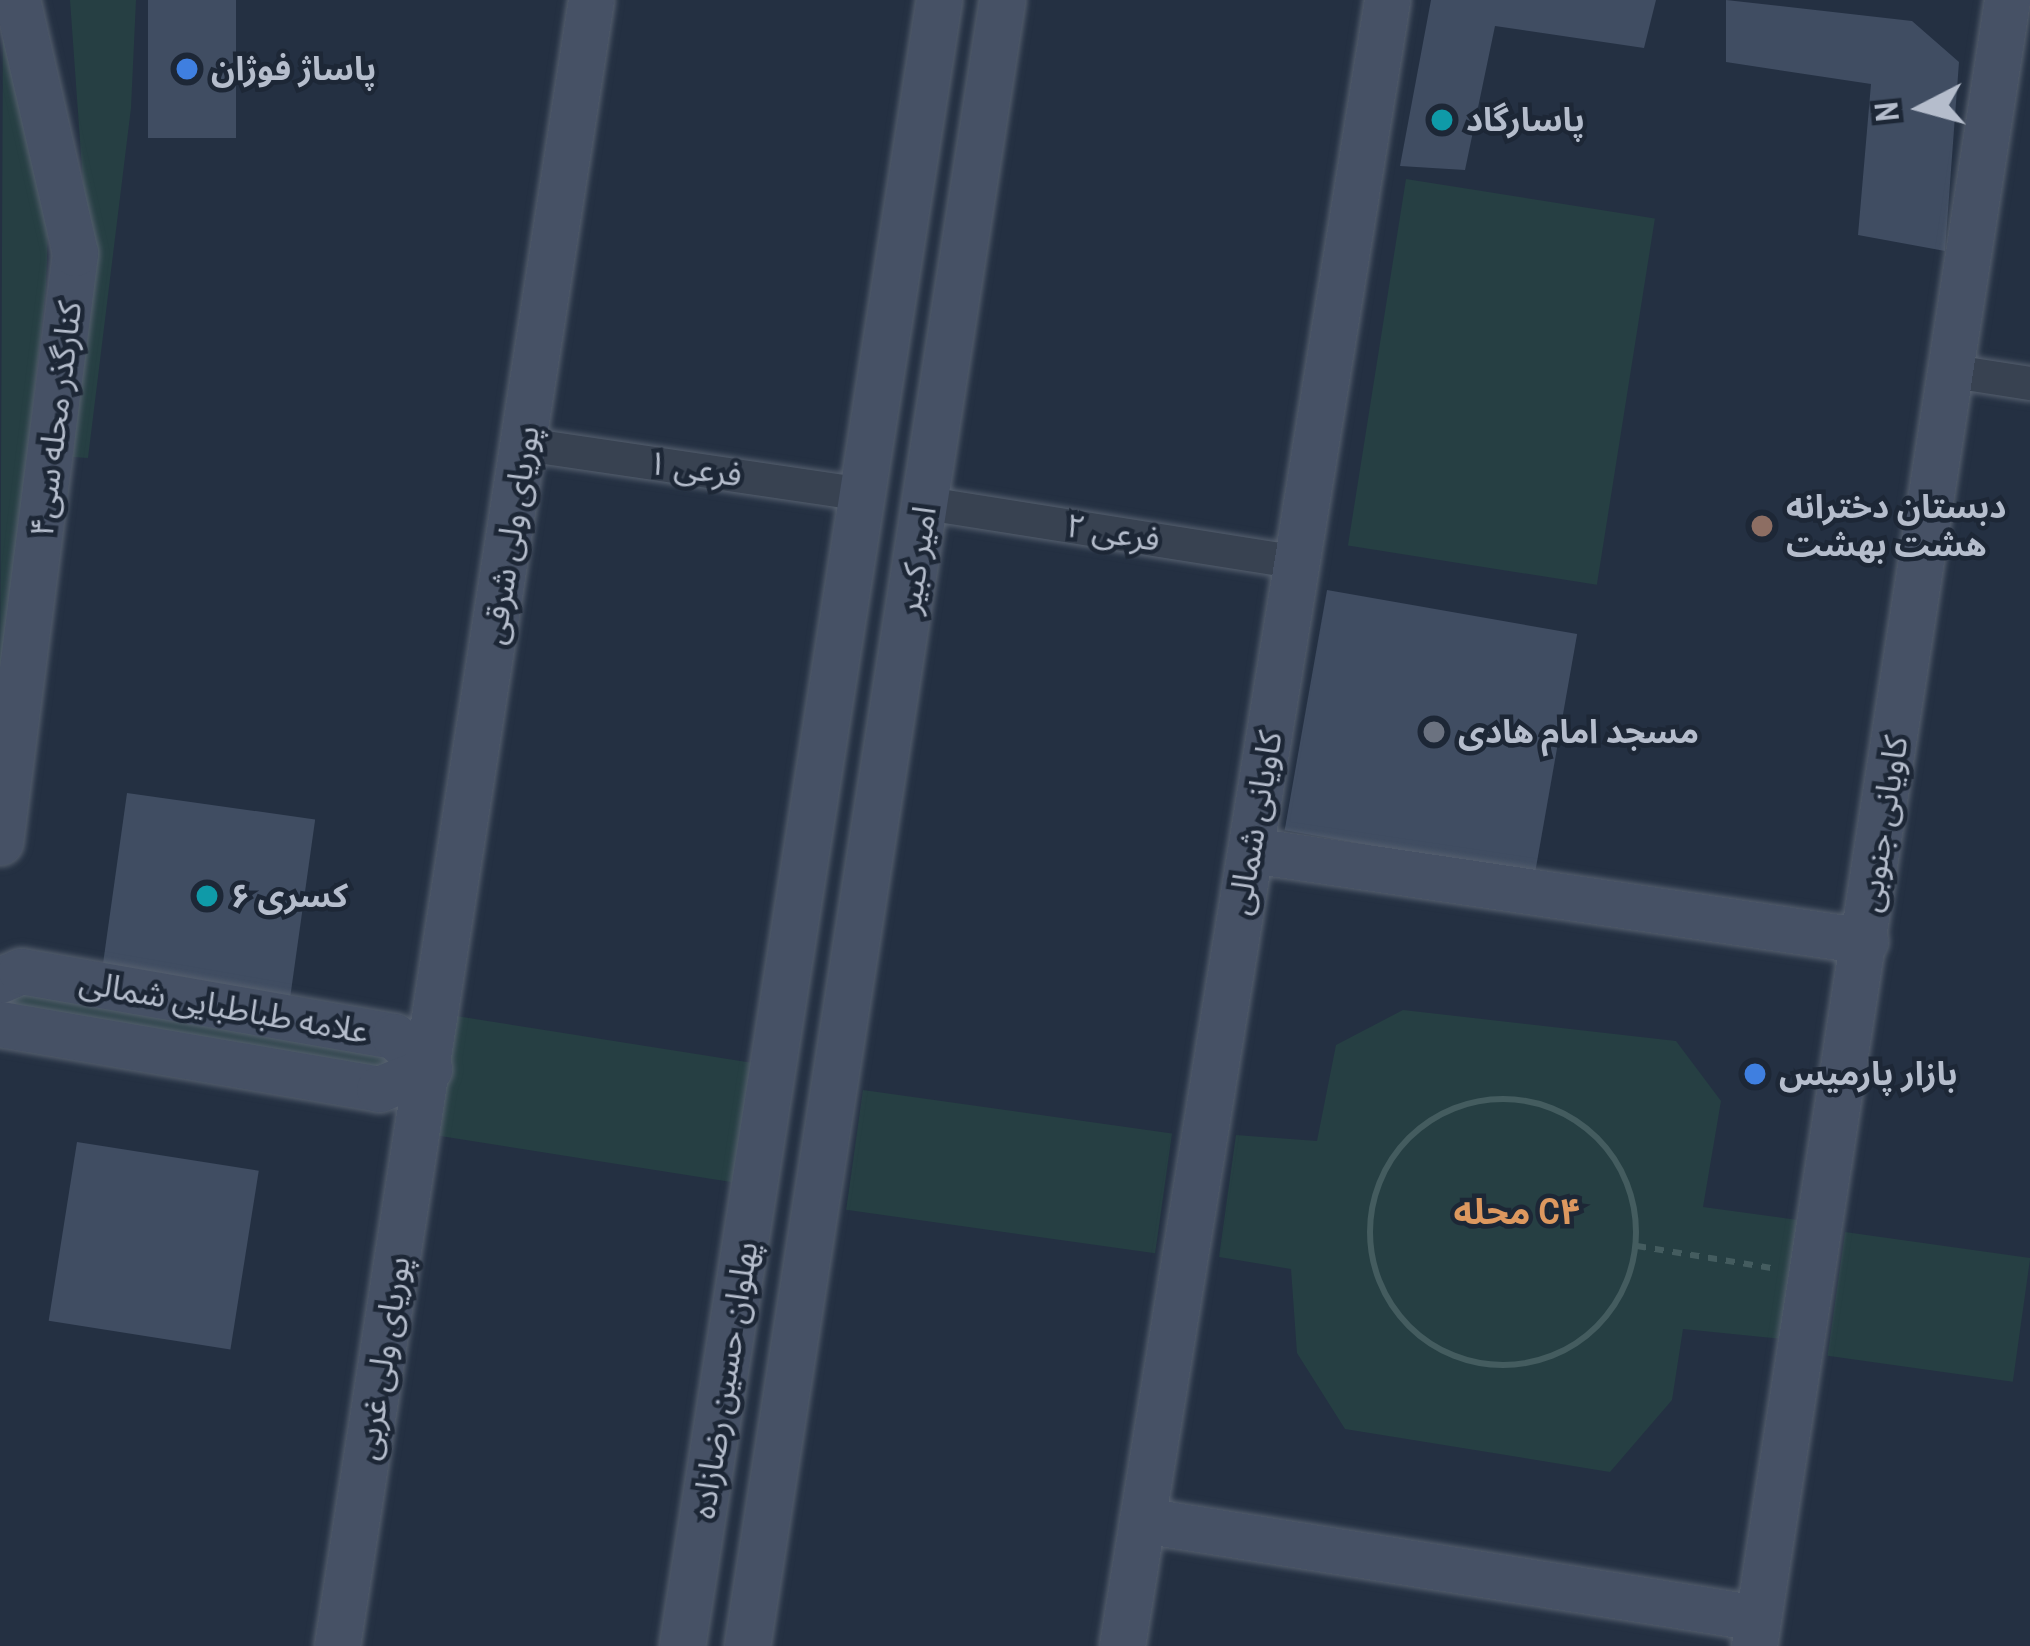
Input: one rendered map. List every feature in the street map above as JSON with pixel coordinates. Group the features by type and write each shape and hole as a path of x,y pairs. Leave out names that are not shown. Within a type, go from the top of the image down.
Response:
{"street":[{"name":"کنارگذر محله سی۴","path":"0,842 75,254 17,0"},
{"name":"پوریای ولی شرقی","path":"430,1070 591,0"},
{"name":"امیر کبیر","path":"770,1113 939,0"},
{"name":"امیر کبیر","path":"830,1119 1002,0"},
{"name":"کاویانی شمالی","path":"1122,1646 1387,0"},
{"name":"کاویانی جنوبی","path":"1756,1632 1816,1276 2007,0"},
{"path":"1953,371 2030,383"},
{"name":"فرعی ۱","path":"525,444 864,494"},
{"path":"864,494 926,503"},
{"name":"فرعی ۲","path":"926,503 1299,562"},
{"path":"1251,850 1865,941"},
{"name":"علامه طباطبایی شمالی","path":"0,980 21,971 394,1036 430,1070 379,1089 0,1024"},
{"path":"782,1020 844,1028"},
{"name":"پوریای ولی غربی","path":"337,1646 430,1070"},
{"name":"پهلوان حسین رضازاده","path":"682,1646 770,1113"},
{"name":"پهلوان حسین رضازاده","path":"747,1646 830,1119"},
{"path":"751,1225 813,1234"},
{"path":"1142,1520 1756,1632"}],"path":[{"path":"1483,1098 1526,1099 1581,1124 1622,1168 1637,1246 1625,1287 1603,1322 1570,1349 1482,1369 1413,1331 1387,1298 1372,1259 1370,1216 1382,1174 1424,1125 1483,1098"},
{"path":"1637,1246 1816,1276"}],"green space":[{"path":"70,0 136,0 131,108 88,458 73,457 90,281"},
{"path":"3,28 49,197 46,288 0,702"},
{"path":"1406,179 1655,218 1597,585 1348,545"},
{"path":"0,990 390,1044 404,1063 384,1075 0,1003"},
{"path":"1403,1010 1676,1041 1721,1101 1703,1207 1798,1220 1782,1339 1683,1329 1672,1400 1610,1472 1345,1429 1297,1353 1291,1269 1219,1257 1236,1135 1317,1141 1336,1045"},
{"path":"456,1016 756,1064 737,1183 437,1136"},
{"path":"863,1090 1172,1133 1155,1253 846,1210"},
{"path":"1845,1232 2030,1258 2013,1382 1828,1356"}],"building":[{"name":"پاساژ فوژان","path":"148,0 236,0 236,138 148,138"},
{"name":"پاسارگاد","path":"1431,0 1656,0 1644,48 1495,26 1465,170 1400,166"},
{"path":"1726,0 1912,21 1959,62 1945,251 1858,235 1871,84 1726,62"},
{"name":"مسجد امام هادی","path":"1327,590 1577,634 1535,874 1285,830"},
{"name":"کسری ۶","path":"127,793 315,819 290,998 102,971"},
{"path":"77,1142 259,1171 230,1350 49,1321"}],"place":[{"name":"پاساژ فوژان","path":"187,69"},
{"name":"پاسارگاد","path":"1442,120"},
{"name":"دبستان دخترانه هشت بهشت","path":"1762,526"},
{"name":"مسجد امام هادی","path":"1434,732"},
{"name":"کسری ۶","path":"207,896"},
{"name":"بازار پارمیس","path":"1755,1074"}],"district":[{"name":"محله C۴","path":"1517,1212"}]}
